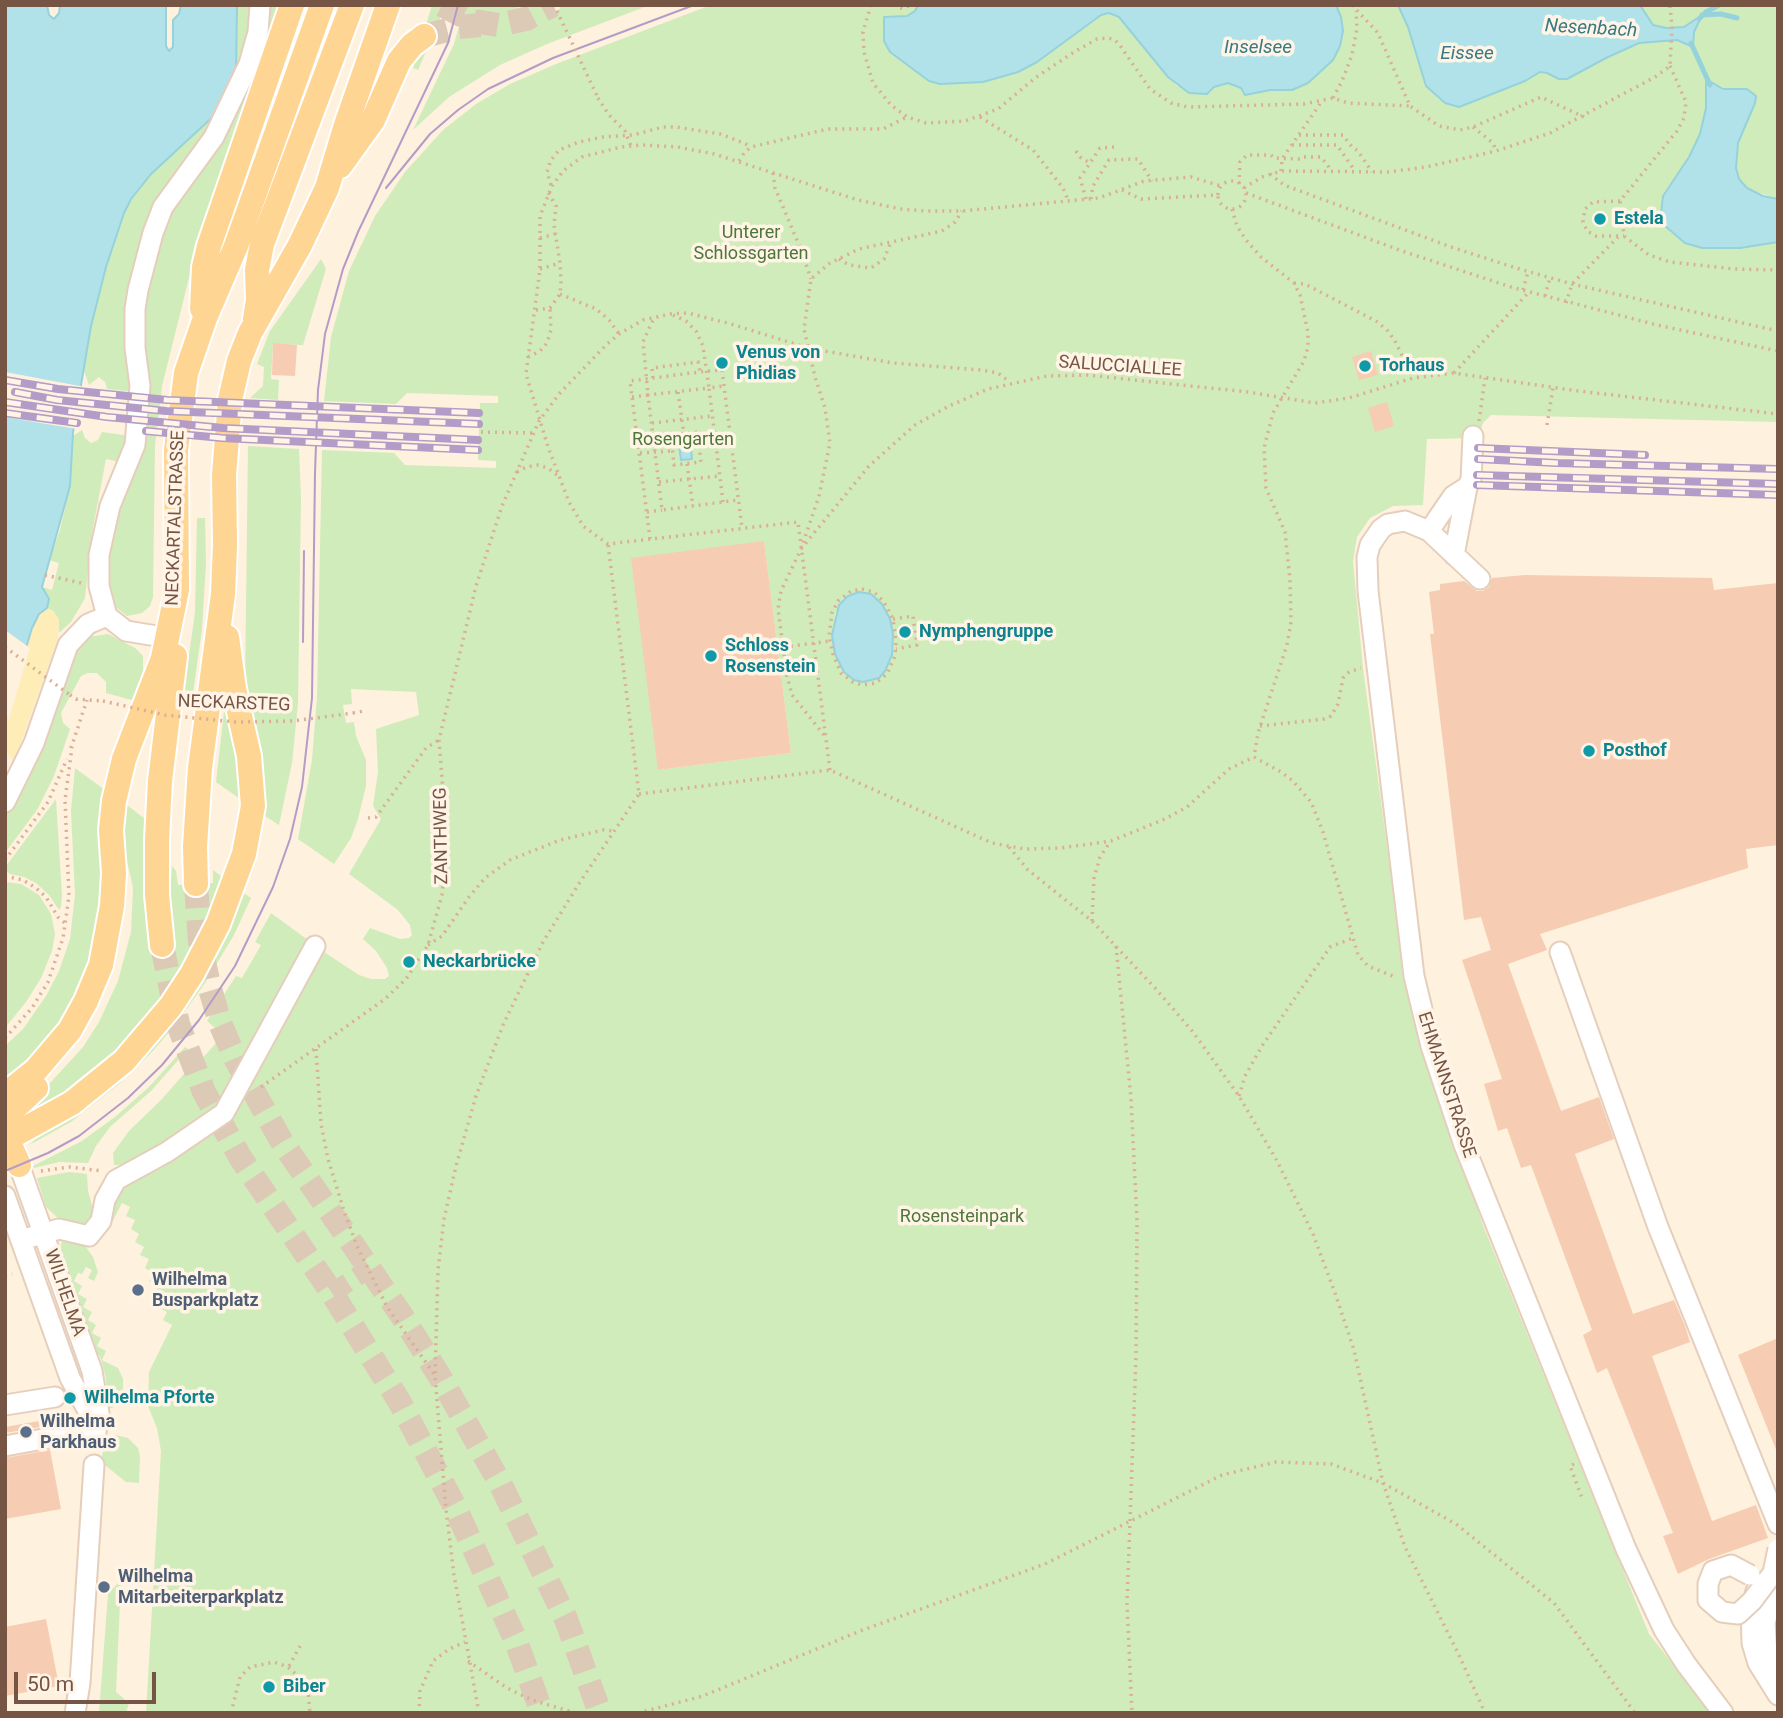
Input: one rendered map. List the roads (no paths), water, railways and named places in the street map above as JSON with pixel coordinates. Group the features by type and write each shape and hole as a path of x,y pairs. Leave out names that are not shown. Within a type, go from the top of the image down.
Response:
{"main road":[{"path":"196,341 202,313 204,267 209,246 292,5"},
{"name":"NECKARTALSTRASSE","path":"5,1095 29,1077 59,1045 90,994 101,965 112,906 113,812 119,776 169,638 177,590 177,438 186,373 196,341 236,246 322,5"},
{"path":"196,884 195,847 200,768 223,594 224,475 230,400 239,361 258,308 257,270 262,244 352,5"},
{"path":"327,188 388,5"},
{"path":"250,333 300,245 327,188 343,161 369,128 386,87 405,52 424,36"},
{"path":"162,945 157,895 157,840 160,781 177,636 177,590"},
{"path":"13,1146 40,1122 72,1103 108,1075 158,1023 200,960 232,889 248,837 253,791 249,756 228,652 223,594"},
{"path":"13,1146 104,999 123,933 121,900 113,856"}],"street":[{"path":"169,638 126,631 107,616 99,586 99,555 110,506 135,442 141,386 134,329 138,290 160,215 207,148 249,64 258,32 260,5"},
{"path":"1454,555 1467,487 1471,481 1473,436"},
{"path":"1429,531 1452,496 1467,487"},
{"name":"EHMANNSTRASSE","path":"1480,579 1429,531 1412,523 1396,522 1381,528 1370,545 1366,568 1414,976 1432,1046 1464,1145 1626,1549 1664,1630 1723,1713"},
{"path":"5,802 34,743 68,645 88,624 107,616"},
{"path":"21,1240 63,1229 89,1236 102,1221 107,1194 120,1177 167,1153 224,1113 315,946"},
{"path":"1560,952 1658,1227 1778,1524"},
{"name":"WILHELMA","path":"13,1146 92,1371 101,1424"},
{"name":"WILHELMA","path":"5,1196 70,1378 93,1420 101,1424"},
{"path":"5,1405 55,1397"},
{"path":"5,1446 81,1432 101,1424"},
{"path":"75,1713 94,1465"},
{"path":"1774,1688 1758,1663 1752,1643 1751,1610 1757,1586 1751,1575 1731,1565 1713,1571 1708,1584 1708,1600 1722,1612 1738,1614 1752,1601 1773,1573 1778,1549"},
{"path":"1774,1688 1765,1623 1778,1574"}],"water":[{"path":"5,5 47,5 49,15 54,19 59,13 60,5 166,5 166,46 169,51 173,47 173,20 179,14 181,5 237,5 236,75 218,112 151,174 131,199 106,267 91,326 73,432 70,486 42,587 49,599 47,608 39,614 32,628 5,717"},
{"name":"Inselsee","path":"918,5 1336,5 1343,31 1333,60 1308,83 1292,90 1270,90 1245,95 1241,88 1228,83 1214,87 1207,94 1189,93 1168,77 1119,17 1109,13 1101,15 1037,62 1018,72 983,82 940,84 929,81 890,52 884,41 884,17 907,16 915,11"},
{"name":"Eissee","path":"1398,5 1640,5 1653,25 1666,28 1684,27 1702,15 1694,32 1693,47 1677,40 1639,43 1567,79 1540,72 1525,81 1459,107 1445,103 1426,86 1408,27"},
{"path":"1706,79 1723,89 1747,89 1756,96 1738,143 1736,168 1739,179 1747,188 1763,196 1778,199 1778,242 1740,248 1702,248 1685,243 1665,226 1661,213 1663,196 1689,157 1700,134 1706,108"},
{"path":"690,437 692,459 681,460 678,438"},
{"path":"859,592 871,594 882,604 890,619 893,634 892,655 885,671 879,678 863,682 854,680 844,672 835,654 832,635 839,605 848,596"}],"waterway":[{"name":"Nesenbach","path":"1699,19 1719,5"},
{"path":"1702,15 1721,14 1737,18"},
{"path":"1691,43 1710,85"}],"tunnel":[{"path":"442,5 473,21 498,25 526,19 553,5"},
{"path":"424,36 480,25"},
{"path":"196,884 200,943 209,985 220,1023 236,1060 282,1142 402,1316 500,1483 566,1619 600,1713"},
{"path":"162,945 178,1024 204,1092 240,1157 332,1293 399,1401 454,1505 516,1641 542,1713"},
{"path":"332,1293 370,1268"}],"tram line":[{"path":"5,1171 48,1153 79,1136 128,1098 162,1065 199,1020 235,966 273,887 290,839 302,787 312,698 315,473 318,390 325,334 343,269 448,43 458,5"},
{"path":"386,188 430,134 488,89 553,58 694,5"},
{"path":"303,642 304,551"}],"railway":[{"path":"5,380 58,389 167,400 479,413"},
{"path":"15,392 57,400 166,411 479,424"},
{"path":"5,402 107,417 223,428 478,440"},
{"path":"5,413 77,423"},
{"path":"146,431 222,438 478,450"},
{"path":"1478,448 1645,455"},
{"path":"1478,459 1778,469"},
{"path":"1477,475 1778,484"},
{"path":"1477,485 1778,495"}],"place":[{"name":"Estela","path":"1600,219"},
{"name":"Venus von Phidias","path":"722,363"},
{"name":"Torhaus","path":"1365,366"},
{"name":"Nymphengruppe","path":"905,632"},
{"name":"Schloss Rosenstein","path":"711,656"},
{"name":"Posthof","path":"1589,751"},
{"name":"Neckarbrücke","path":"409,962"},
{"name":"Wilhelma Busparkplatz","path":"138,1290"},
{"name":"Wilhelma Pforte","path":"70,1398"},
{"name":"Wilhelma Parkhaus","path":"26,1432"},
{"name":"Wilhelma Mitarbeiterparkplatz","path":"104,1587"},
{"name":"Biber","path":"269,1687"}],"park label":[{"name":"Unterer Schlossgarten","path":"751,243"},
{"name":"Rosengarten","path":"683,440"},
{"name":"Rosensteinpark","path":"962,1217"}]}
